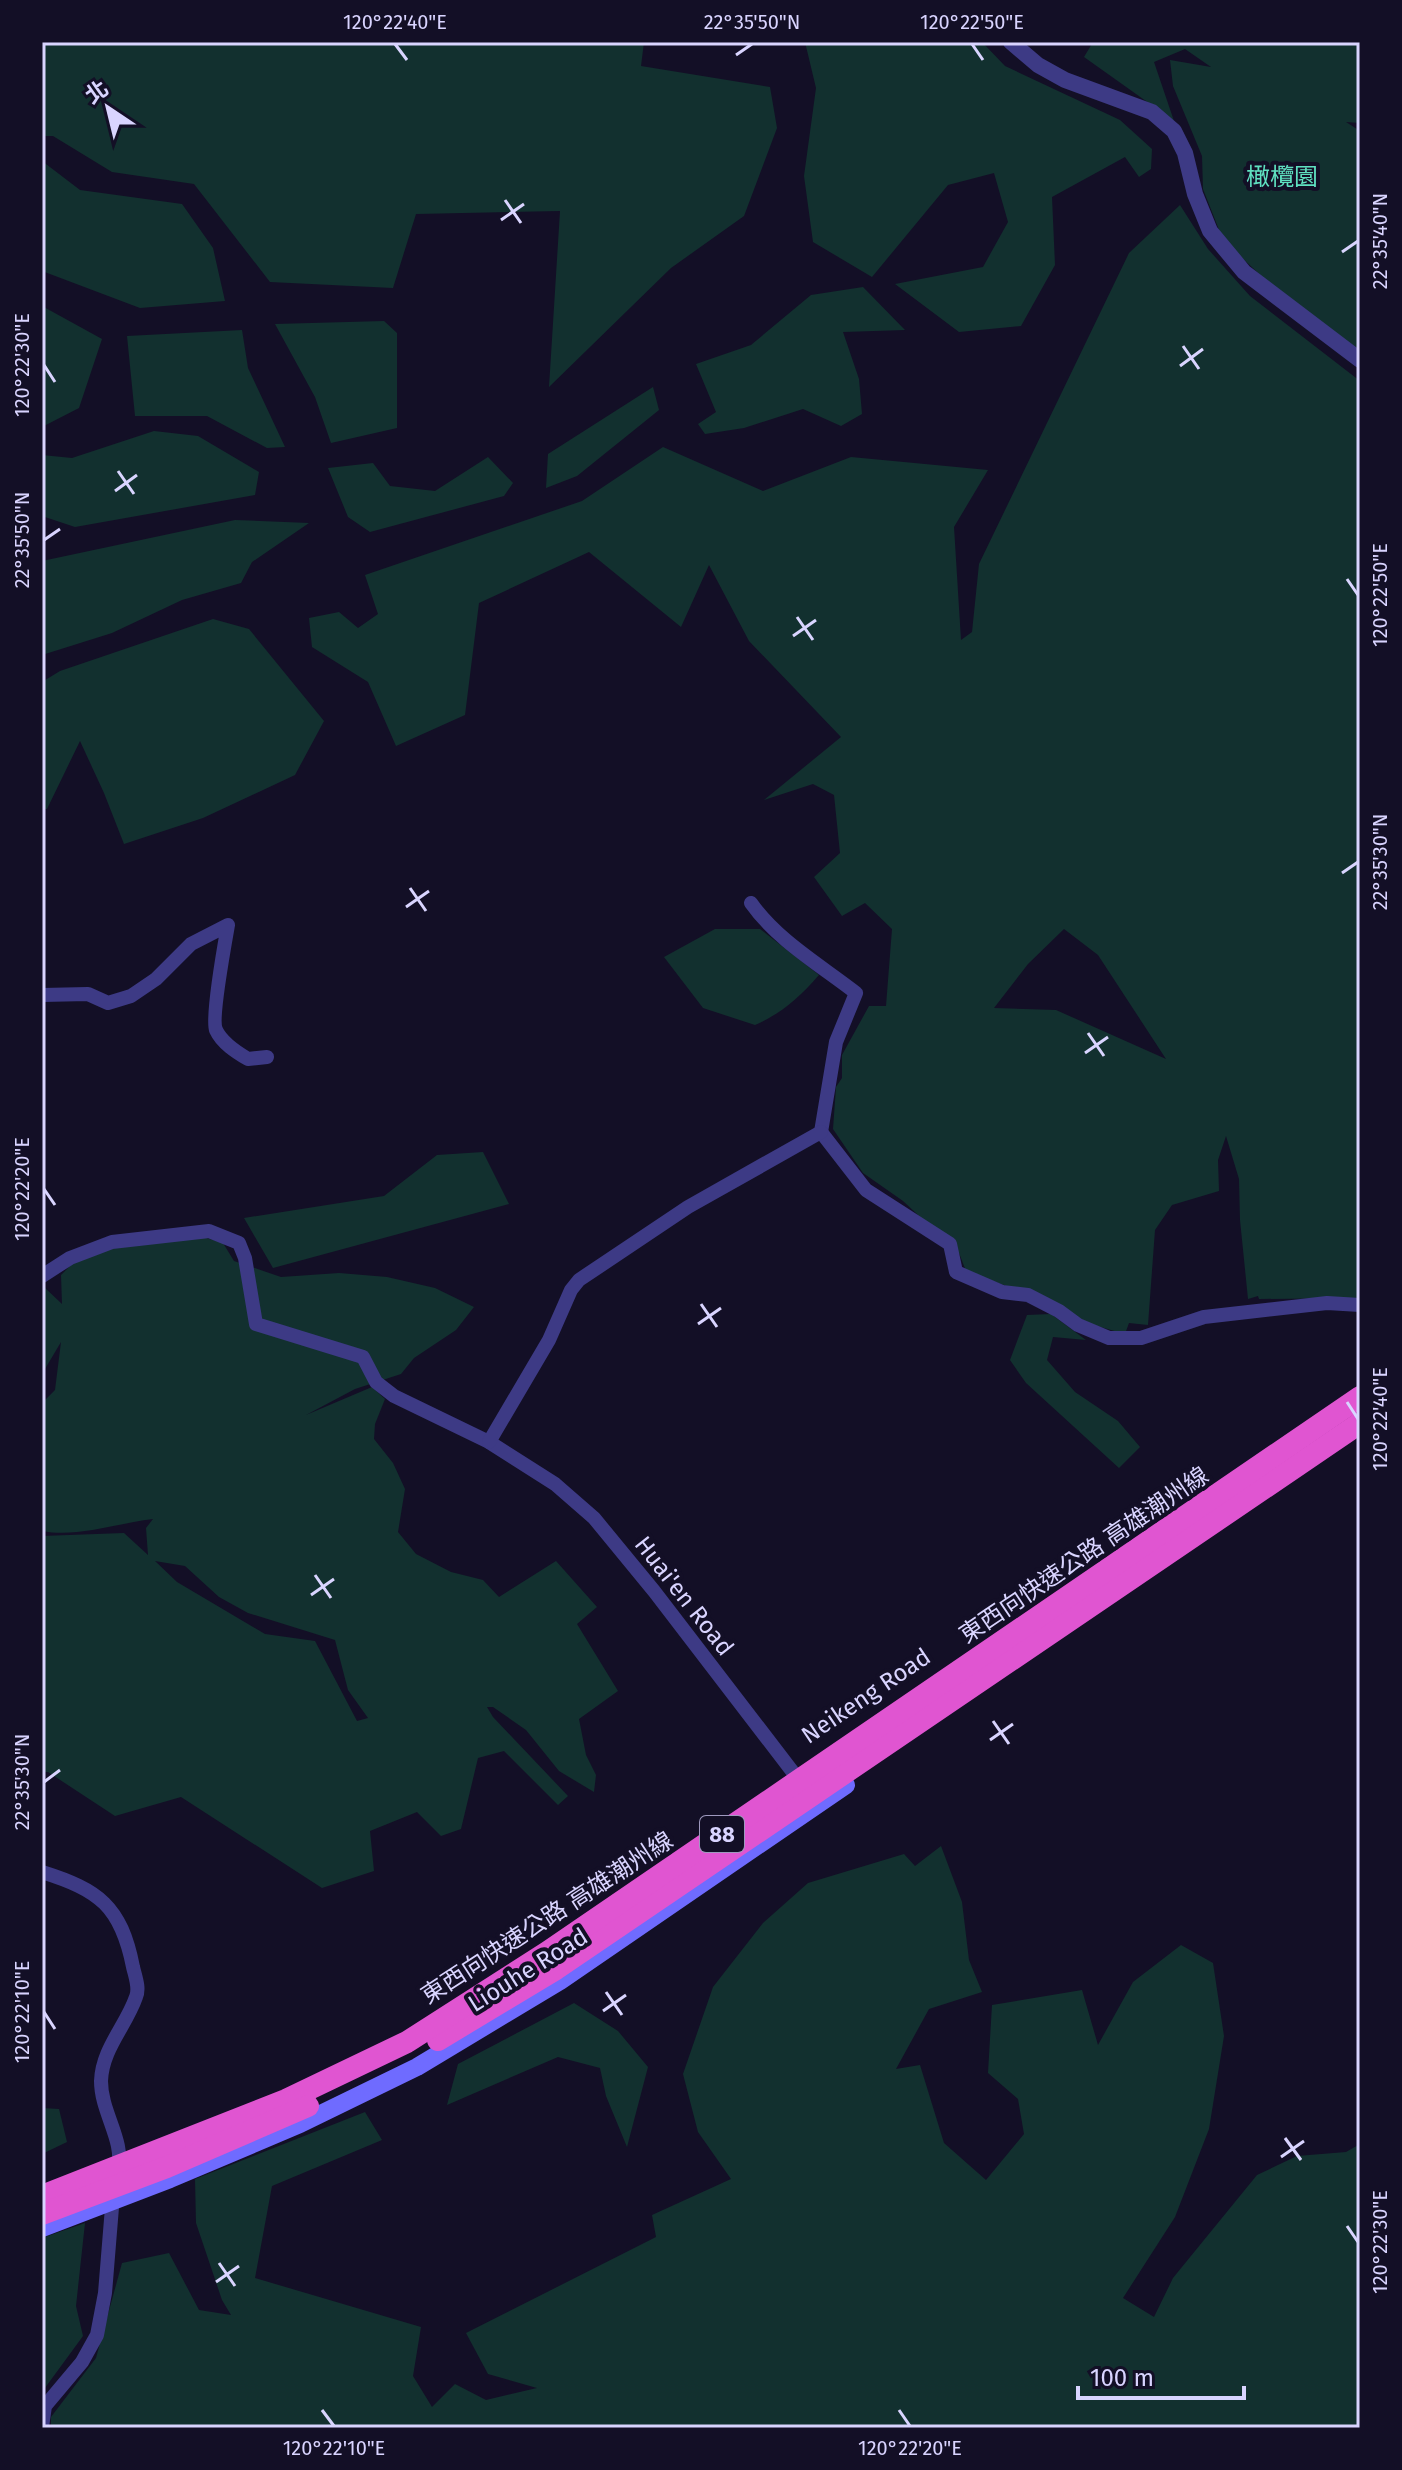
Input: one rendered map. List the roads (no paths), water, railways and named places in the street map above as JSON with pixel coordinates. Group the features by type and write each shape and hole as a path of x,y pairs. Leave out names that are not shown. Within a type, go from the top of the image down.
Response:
{"highway":[{"name":"東西向快速公路 高雄潮州線","path":"42,2196 286,2100 407,2042 546,1953 1360,1397"},
{"name":"東西向快速公路 高雄潮州線","path":"42,2214 167,2167 294,2113 426,2047 569,1960 1360,1423"}],"main road":[{"name":"Neikeng Road","path":"794,1774 1360,1386"},
{"path":"817,1805 1360,1434"},
{"name":"Liouhe Road","path":"42,2187 272,2094 404,2033 541,1946 794,1774"},
{"name":"Liouhe Road","path":"42,2228 111,2199 170,2179 300,2124 417,2067 560,1981 817,1805"}],"street":[{"path":"1011,42 1038,65 1065,80 1152,112 1174,131 1185,153 1195,194 1210,231 1244,272 1360,360"},
{"path":"751,903 781,936 856,993 836,1042 821,1132 866,1190 950,1244 956,1272 1002,1292 1028,1295 1078,1325 1109,1338 1141,1338 1204,1317 1327,1303 1360,1305"},
{"path":"42,995 88,994 108,1003 131,996 156,979 191,944 228,925 214,1014 216,1030 229,1047 248,1059 267,1057"},
{"path":"42,1276 70,1258 112,1242 209,1231 239,1243 245,1258 256,1324 363,1357 376,1382 394,1396 489,1442 549,1340 571,1290 579,1280 688,1207 821,1132"},
{"name":"Huai'en Road","path":"489,1442 547,1478 594,1518 654,1591 817,1805"},
{"path":"42,1872 85,1887 106,1902 129,1945 138,1992 126,2021 106,2054 101,2082 107,2114 121,2154 111,2199 105,2293 97,2335 82,2362 45,2406 42,2427"}],"park label":[{"name":"橄欖園","path":"1282,177"}]}
